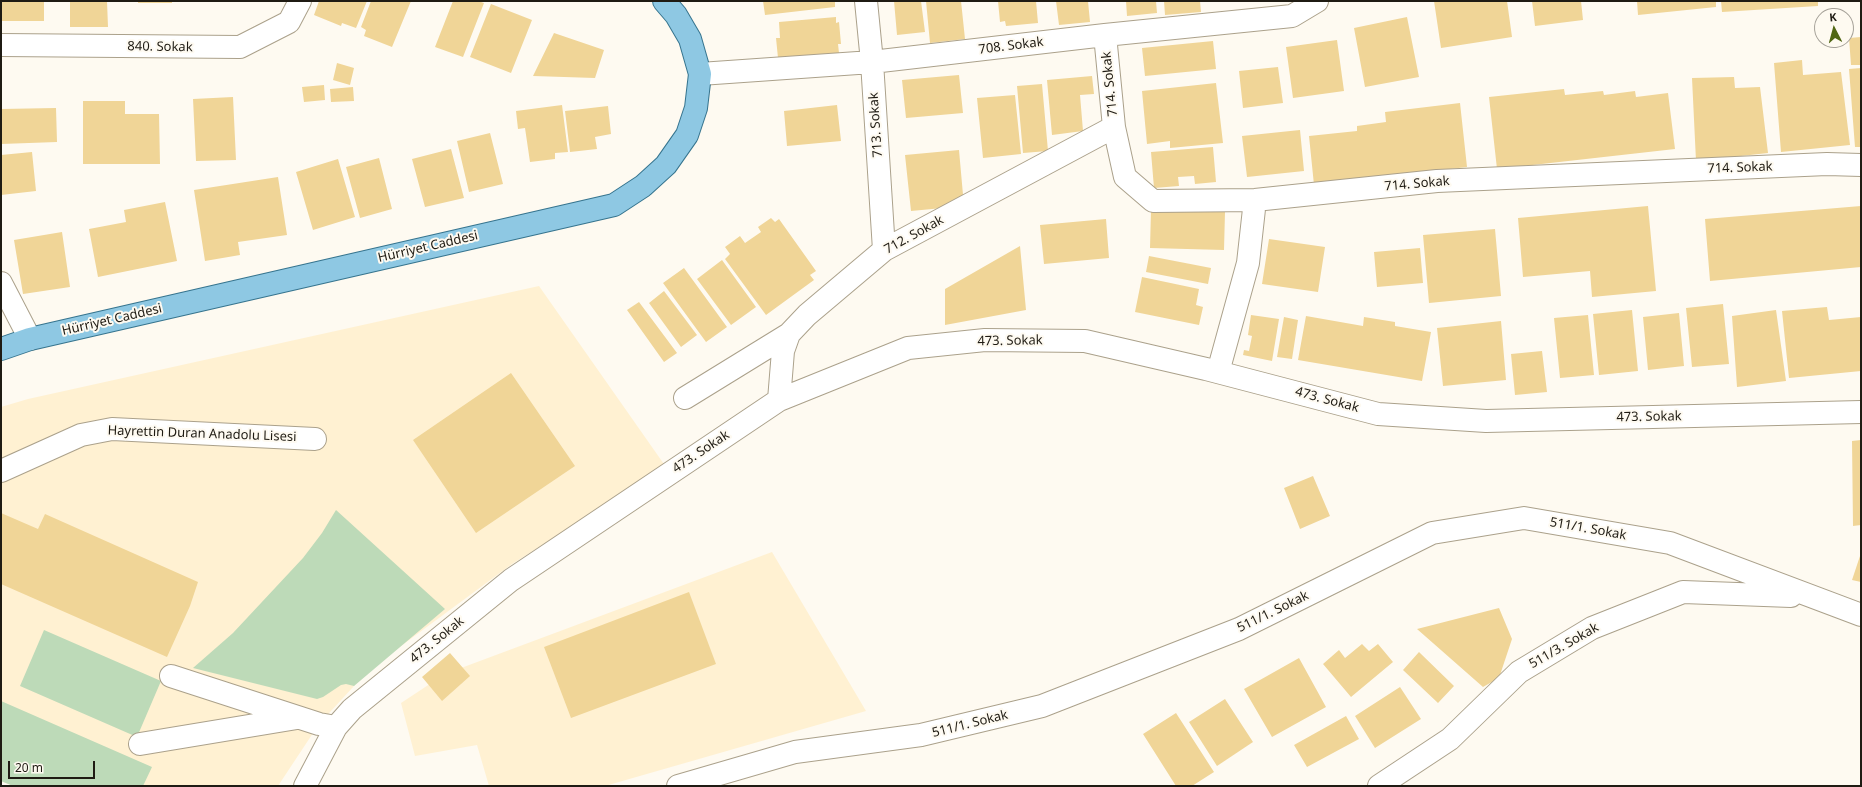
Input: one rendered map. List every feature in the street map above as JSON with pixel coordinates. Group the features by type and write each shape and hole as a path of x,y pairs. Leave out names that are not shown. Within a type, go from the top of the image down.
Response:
{"main road":[{"name":"Hürriyet Caddesi","path":"1,349 30,339 614,205 643,186 666,165 688,135 696,108 700,74 690,39 676,15 664,1"}],"street":[{"name":"840. Sokak","path":"1,45 240,47 289,22 300,1"},
{"name":"713. Sokak","path":"866,1 872,62 884,250"},
{"name":"708. Sokak","path":"700,74 872,62 1105,35 1288,9 1317,1"},
{"name":"714. Sokak","path":"1105,35 1114,127 1125,177 1153,201 1255,200 1437,181 1826,164 1861,165"},
{"name":"712. Sokak","path":"779,400 783,351 790,334 807,315 884,250 1114,127"},
{"path":"1218,372 1248,263 1255,200"},
{"path":"1,283 30,339"},
{"path":"684,398 790,334"},
{"name":"473. Sokak","path":"305,786 336,727 352,709 511,580 779,400 908,348 985,340 1085,341 1218,372 1378,414 1486,421 1861,412"},
{"name":"Hayrettin Duran Anadolu Lisesi","path":"1,471 81,435 107,430 315,439"},
{"name":"511/1. Sokak","path":"678,786 795,752 921,735 1042,706 1239,628 1432,533 1524,518 1670,543 1861,615"},
{"name":"511/3. Sokak","path":"1379,786 1450,739 1519,672 1592,628 1683,592 1808,596"},
{"path":"170,676 319,724 336,727"},
{"path":"140,744 300,718"}],"shaded area":[{"path":"539,286 666,467 512,564 374,666 319,724 278,786 13,786 1,781 1,407 28,399"},
{"path":"772,552 866,711 605,786 489,786 477,745 415,756 401,703 445,674"}],"green space":[{"path":"336,510 445,609 354,686 346,684 341,685 323,697 317,699 193,668 233,633 303,558 322,533"},
{"path":"44,630 161,681 137,737 20,686"},
{"path":"1,701 152,767 143,786 13,786 1,781"}],"building":[{"path":"1,1 44,1 44,21 1,21"},
{"path":"70,1 107,1 108,27 70,27"},
{"path":"138,1 172,1 172,3 138,3"},
{"path":"319,1 367,1 356,28 342,23 341,26 314,15"},
{"path":"371,1 411,1 392,47 364,36 366,30 361,27"},
{"path":"453,1 478,1 484,3 463,57 435,47"},
{"path":"763,1 835,1 835,7 765,15"},
{"path":"894,1 921,1 925,32 897,35"},
{"path":"926,1 961,1 965,39 930,43"},
{"path":"998,1 1036,1 1038,23 1006,26 1005,21 1000,22"},
{"path":"1056,1 1088,1 1090,22 1059,25"},
{"path":"1126,1 1156,1 1157,13 1127,16"},
{"path":"1164,1 1200,1 1201,12 1165,15"},
{"path":"1434,1 1507,1 1512,37 1441,48"},
{"path":"1532,1 1581,1 1583,20 1535,26"},
{"path":"1637,1 1716,1 1716,7 1638,15"},
{"path":"1721,1 1818,1 1818,6 1722,12"},
{"path":"491,4 532,20 511,73 470,57"},
{"path":"836,17 836,23 839,22 841,44 838,44 839,53 778,58 776,38 780,38 779,22"},
{"path":"1407,17 1419,77 1365,87 1354,28"},
{"path":"554,33 604,50 595,78 533,76"},
{"path":"1861,37 1861,65 1851,65 1850,48 1854,48 1854,38"},
{"path":"1337,40 1344,91 1293,98 1286,47"},
{"path":"1213,41 1216,69 1145,76 1142,48"},
{"path":"1802,60 1803,75 1841,72 1850,145 1781,152 1774,63"},
{"path":"337,63 354,68 350,85 333,80"},
{"path":"1278,67 1283,103 1243,108 1239,71"},
{"path":"1861,68 1861,147 1855,147 1849,69"},
{"path":"959,75 963,113 906,118 902,80"},
{"path":"1092,76 1094,94 1080,95 1083,131 1052,135 1047,80"},
{"path":"1734,77 1735,88 1760,87 1768,153 1696,161 1692,78"},
{"path":"1216,83 1223,143 1170,148 1170,141 1147,144 1142,91"},
{"path":"1042,84 1048,151 1023,153 1017,86"},
{"path":"324,85 325,100 304,102 302,87"},
{"path":"353,87 354,101 331,102 330,89"},
{"path":"1564,89 1565,95 1603,91 1604,95 1635,91 1636,97 1668,93 1675,149 1497,169 1489,97"},
{"path":"1015,95 1021,154 983,158 977,98"},
{"path":"233,97 236,160 196,161 193,99"},
{"path":"83,101 125,101 125,114 159,114 160,164 83,164"},
{"path":"1460,103 1467,167 1314,185 1309,136 1357,131 1357,126 1386,122 1385,112"},
{"path":"562,105 568,152 555,153 555,159 530,162 525,128 518,129 516,111"},
{"path":"837,105 841,141 787,146 784,111"},
{"path":"608,106 611,134 595,137 597,149 570,152 565,111"},
{"path":"56,108 57,142 1,144 1,109"},
{"path":"1300,130 1304,171 1247,177 1242,136"},
{"path":"490,133 503,184 469,192 457,141"},
{"path":"1213,147 1216,182 1195,184 1194,176 1178,177 1179,186 1154,188 1151,152"},
{"path":"451,149 464,198 425,207 412,159"},
{"path":"959,150 964,206 911,211 905,155"},
{"path":"32,152 36,191 1,195 1,155"},
{"path":"379,158 392,209 360,218 346,167"},
{"path":"338,159 355,217 313,230 296,172"},
{"path":"278,177 287,235 238,242 240,255 205,261 194,190"},
{"path":"165,202 177,261 98,277 89,229 126,222 124,210"},
{"path":"1648,206 1656,291 1592,297 1590,271 1523,277 1518,218"},
{"path":"1861,206 1861,267 1710,281 1705,219"},
{"path":"1151,210 1225,212 1224,250 1150,248"},
{"path":"771,218 775,222 779,219 816,271 810,275 814,280 766,315 725,259 730,254 725,247 740,236 745,243 761,232 758,227"},
{"path":"1106,219 1109,258 1044,264 1040,225"},
{"path":"1495,229 1501,296 1429,303 1423,235"},
{"path":"62,232 70,287 23,294 14,240"},
{"path":"1269,239 1325,247 1318,292 1262,284"},
{"path":"1020,246 1026,310 945,325 945,289"},
{"path":"1420,248 1423,283 1377,287 1374,252"},
{"path":"1149,256 1211,268 1208,284 1146,272"},
{"path":"722,260 756,307 731,325 697,279"},
{"path":"684,268 727,327 706,342 663,283"},
{"path":"1142,277 1199,289 1196,305 1203,307 1199,325 1135,312"},
{"path":"664,291 697,335 681,347 649,303"},
{"path":"639,302 677,353 664,362 627,310"},
{"path":"1723,304 1729,364 1692,367 1686,308"},
{"path":"1827,307 1829,320 1861,317 1861,371 1789,378 1782,311"},
{"path":"1632,310 1638,371 1599,375 1593,314"},
{"path":"1776,310 1786,381 1737,387 1732,316"},
{"path":"1679,313 1684,366 1648,370 1643,317"},
{"path":"1251,315 1279,319 1272,361 1243,355 1244,350 1249,351 1252,336 1248,335"},
{"path":"1588,315 1594,375 1560,378 1554,318"},
{"path":"1306,316 1363,326 1364,317 1395,322 1395,326 1431,332 1422,381 1298,360"},
{"path":"1284,317 1298,320 1292,359 1277,357"},
{"path":"1501,321 1506,380 1443,386 1437,328"},
{"path":"1542,351 1547,392 1515,395 1511,354"},
{"path":"511,373 575,466 476,533 413,440"},
{"path":"1861,440 1861,525 1853,526 1852,441"},
{"path":"1313,476 1330,516 1300,529 1284,488"},
{"path":"1,513 38,529 45,514 198,582 190,606 167,657 1,584"},
{"path":"1861,553 1861,582 1852,580"},
{"path":"689,592 716,664 571,718 544,647"},
{"path":"1499,608 1512,639 1499,678 1483,687 1417,629"},
{"path":"1362,644 1369,651 1378,644 1393,662 1351,697 1323,664 1339,650 1345,658"},
{"path":"1419,652 1454,686 1438,703 1403,670"},
{"path":"450,653 470,676 442,701 422,677"},
{"path":"1299,658 1326,707 1272,737 1244,689"},
{"path":"1400,687 1421,719 1375,748 1355,716"},
{"path":"1225,699 1253,742 1217,766 1189,722"},
{"path":"1176,713 1214,772 1192,786 1176,786 1143,734"},
{"path":"1346,716 1359,739 1307,767 1294,745"}]}
